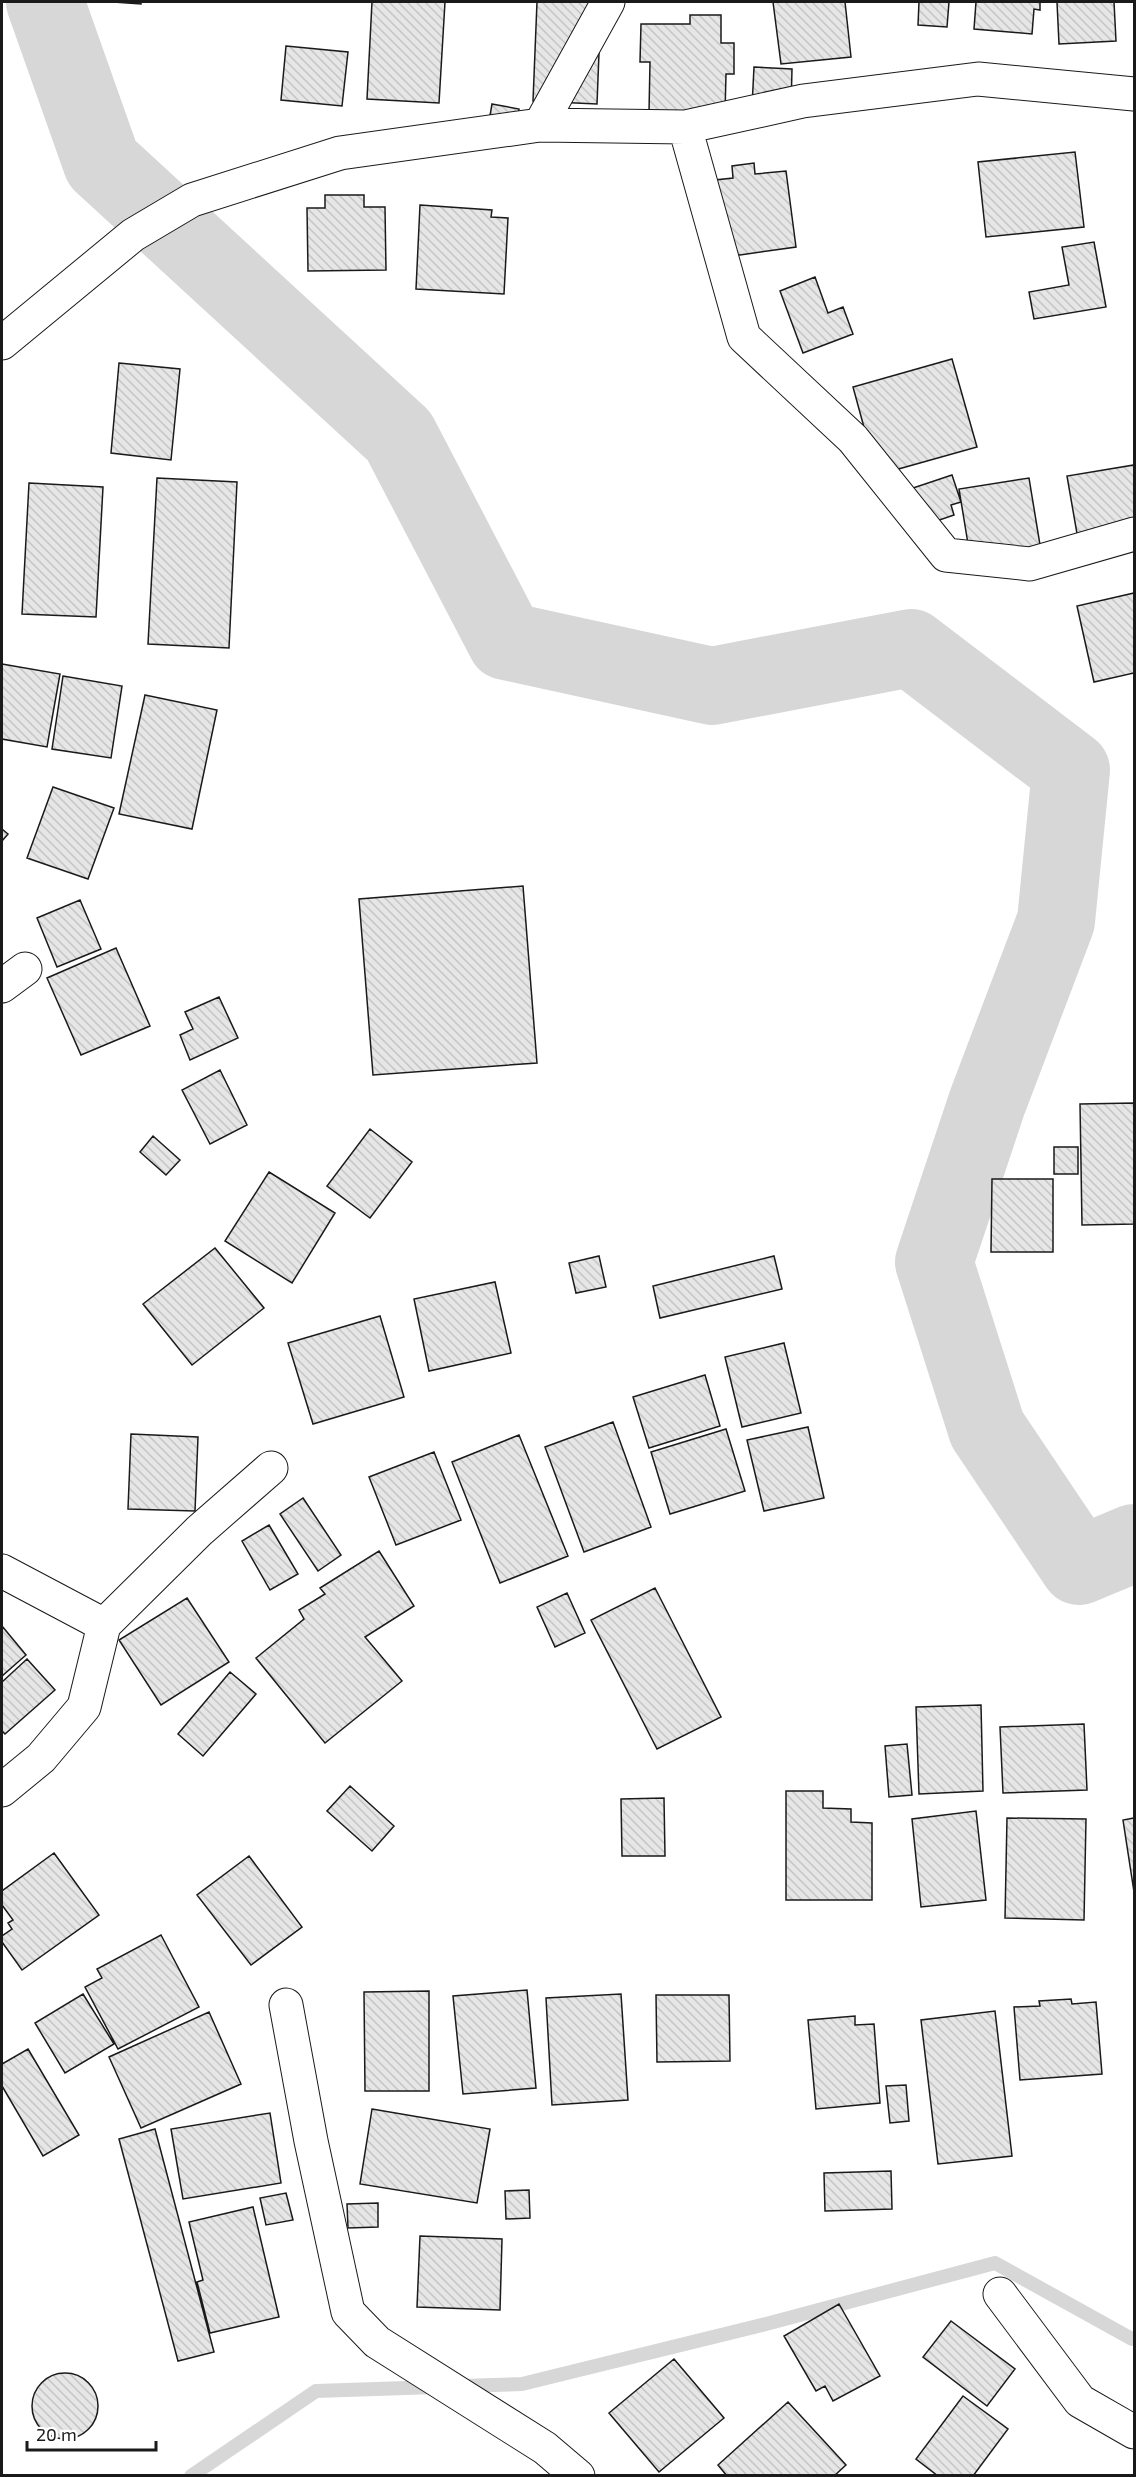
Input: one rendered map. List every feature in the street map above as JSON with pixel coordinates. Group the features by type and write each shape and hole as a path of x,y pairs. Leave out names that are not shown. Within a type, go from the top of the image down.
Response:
{"street":[{"path":"540,125 608,2"},
{"path":"2,343 133,235 192,200 340,153 540,125 685,127 803,101 978,79 1134,94"},
{"path":"685,127 744,336 853,439 946,555 1030,564 1134,534"},
{"path":"2,1790 41,1758 84,1707 104,1625 199,1531 271,1468"},
{"path":"2,1571 104,1625"},
{"path":"286,2004 311,2141 348,2312 377,2342 544,2448 578,2475"},
{"path":"1000,2295 1080,2401 1134,2432"}],"building":[{"path":"113,2 141,2 141,4"},
{"path":"372,2 445,2 439,103 367,99"},
{"path":"537,2 601,2 597,104 533,101"},
{"path":"773,2 845,2 851,57 781,64"},
{"path":"919,2 949,2 947,27 918,25"},
{"path":"976,2 1040,2 1040,10 1034,9 1032,34 974,29"},
{"path":"1057,2 1114,2 1116,41 1059,44"},
{"path":"690,15 721,15 721,43 734,43 734,74 726,74 725,113 649,112 650,62 640,62 641,24 690,24"},
{"path":"286,46 348,52 342,106 281,100"},
{"path":"754,67 792,69 791,109 752,107"},
{"path":"492,104 519,109 515,137 487,133"},
{"path":"1075,152 1084,227 986,237 978,162"},
{"path":"754,163 755,174 786,171 796,247 726,257 706,181 733,178 732,166"},
{"path":"325,195 364,195 364,207 385,207 386,270 308,271 307,208 325,208"},
{"path":"420,205 492,210 491,217 508,218 504,294 416,289"},
{"path":"1094,242 1106,307 1034,319 1029,292 1069,285 1062,247"},
{"path":"815,277 828,313 843,307 853,334 803,353 780,291"},
{"path":"952,359 977,447 877,475 853,387"},
{"path":"119,363 180,369 171,460 111,453"},
{"path":"1134,465 1134,542 1080,551 1067,476"},
{"path":"952,475 961,502 951,505 954,515 928,524 892,495"},
{"path":"157,478 237,482 229,648 148,644"},
{"path":"1029,478 1041,551 971,562 959,489"},
{"path":"29,483 103,487 96,617 22,614"},
{"path":"1134,593 1134,673 1094,682 1077,606"},
{"path":"2,664 60,674 47,747 2,739"},
{"path":"63,676 122,686 111,758 52,749"},
{"path":"145,695 217,710 192,829 119,814"},
{"path":"53,787 114,808 88,879 27,858"},
{"path":"2,829 8,834 2,841"},
{"path":"523,886 537,1063 373,1075 359,899"},
{"path":"80,900 101,949 57,967 37,918"},
{"path":"116,948 150,1026 81,1055 47,978"},
{"path":"219,997 238,1038 190,1060 180,1035 193,1029 185,1012"},
{"path":"220,1070 247,1125 210,1144 182,1090"},
{"path":"1134,1103 1134,1224 1082,1225 1080,1104"},
{"path":"370,1129 412,1162 370,1218 327,1186"},
{"path":"153,1136 180,1160 166,1175 140,1152"},
{"path":"1054,1147 1078,1147 1078,1174 1054,1174"},
{"path":"269,1172 335,1213 292,1283 225,1241"},
{"path":"992,1179 1053,1179 1053,1252 991,1252"},
{"path":"215,1248 264,1308 192,1365 143,1304"},
{"path":"599,1256 606,1287 576,1293 569,1263"},
{"path":"774,1256 782,1289 660,1318 653,1286"},
{"path":"495,1282 511,1353 429,1371 414,1299"},
{"path":"380,1316 404,1397 313,1424 288,1343"},
{"path":"784,1343 801,1413 742,1427 725,1357"},
{"path":"705,1375 720,1426 649,1448 633,1397"},
{"path":"613,1422 651,1527 584,1552 545,1447"},
{"path":"808,1427 824,1498 764,1511 747,1440"},
{"path":"726,1429 745,1491 670,1514 651,1452"},
{"path":"131,1434 198,1437 195,1511 128,1509"},
{"path":"519,1435 568,1556 500,1583 452,1462"},
{"path":"434,1452 461,1520 396,1545 369,1477"},
{"path":"303,1498 341,1555 318,1571 280,1514"},
{"path":"269,1525 298,1574 270,1590 242,1541"},
{"path":"379,1551 414,1606 365,1637 402,1681 325,1743 256,1658 304,1619 299,1610 325,1594 320,1588"},
{"path":"655,1588 721,1717 657,1749 591,1620"},
{"path":"567,1593 585,1633 555,1647 537,1607"},
{"path":"187,1598 229,1662 161,1705 119,1640"},
{"path":"2,1626 26,1655 2,1676"},
{"path":"27,1659 55,1690 5,1734 2,1731 2,1682"},
{"path":"230,1672 256,1694 203,1756 178,1734"},
{"path":"981,1705 983,1791 919,1794 916,1707"},
{"path":"1084,1724 1087,1790 1003,1793 1000,1727"},
{"path":"907,1744 912,1795 889,1797 885,1746"},
{"path":"350,1786 394,1826 372,1851 327,1811"},
{"path":"786,1791 823,1791 823,1808 851,1809 851,1822 872,1823 872,1900 786,1900"},
{"path":"664,1798 665,1856 622,1856 621,1799"},
{"path":"976,1811 986,1900 921,1907 912,1819"},
{"path":"1007,1818 1086,1819 1084,1920 1005,1918"},
{"path":"1134,1818 1134,1892 1123,1820"},
{"path":"54,1853 99,1915 22,1970 2,1942 2,1936 12,1929 8,1923 13,1920 2,1905 2,1891"},
{"path":"249,1856 302,1927 251,1965 197,1895"},
{"path":"161,1935 199,2007 118,2049 85,1987 102,1978 97,1969"},
{"path":"527,1990 536,2088 463,2094 453,1996"},
{"path":"429,1991 429,2091 365,2091 364,1992"},
{"path":"83,1994 114,2044 65,2073 35,2023"},
{"path":"621,1994 628,2100 552,2105 546,1998"},
{"path":"656,1995 729,1995 730,2061 657,2062"},
{"path":"1071,1999 1072,2004 1096,2002 1102,2074 1020,2080 1014,2007 1040,2006 1039,2001"},
{"path":"995,2011 1012,2156 938,2164 921,2020"},
{"path":"209,2012 241,2084 141,2128 109,2057"},
{"path":"855,2016 855,2025 874,2024 880,2103 816,2109 808,2020"},
{"path":"28,2049 79,2135 43,2156 2,2086 2,2064"},
{"path":"906,2085 909,2121 890,2123 886,2086"},
{"path":"372,2109 490,2129 477,2203 360,2184"},
{"path":"270,2113 281,2183 183,2199 171,2129"},
{"path":"155,2129 214,2352 178,2361 119,2139"},
{"path":"891,2171 892,2209 825,2211 824,2173"},
{"path":"529,2190 530,2218 506,2219 505,2191"},
{"path":"286,2193 293,2220 266,2225 260,2198"},
{"path":"378,2203 378,2227 348,2228 347,2204"},
{"path":"253,2207 279,2317 210,2333 197,2282 203,2280 189,2222"},
{"path":"420,2236 502,2239 500,2310 417,2307"},
{"path":"839,2304 880,2376 833,2401 825,2386 816,2391 784,2336"},
{"path":"951,2321 1015,2369 987,2406 923,2357"},
{"path":"674,2359 724,2418 659,2472 609,2413"},
{"path":"71,2373 89,2382 96,2393 98,2406 96,2419 89,2430 78,2437 59,2439 41,2430 34,2419 32,2400 41,2382 52,2375"},
{"path":"963,2396 1008,2429 973,2476 938,2476 916,2459"},
{"path":"788,2402 846,2465 834,2476 727,2476 718,2465"}],"waterway":[{"path":"45,2 102,163 399,436 506,641 712,686 911,648 1071,770 1056,921 987,1103 934,1262 987,1429 1079,1566 1134,1543"},
{"path":"461,2386 522,2384 766,2324 995,2263 1132,2339 1134,2338"},
{"path":"191,2476 316,2391 436,2387"}]}
